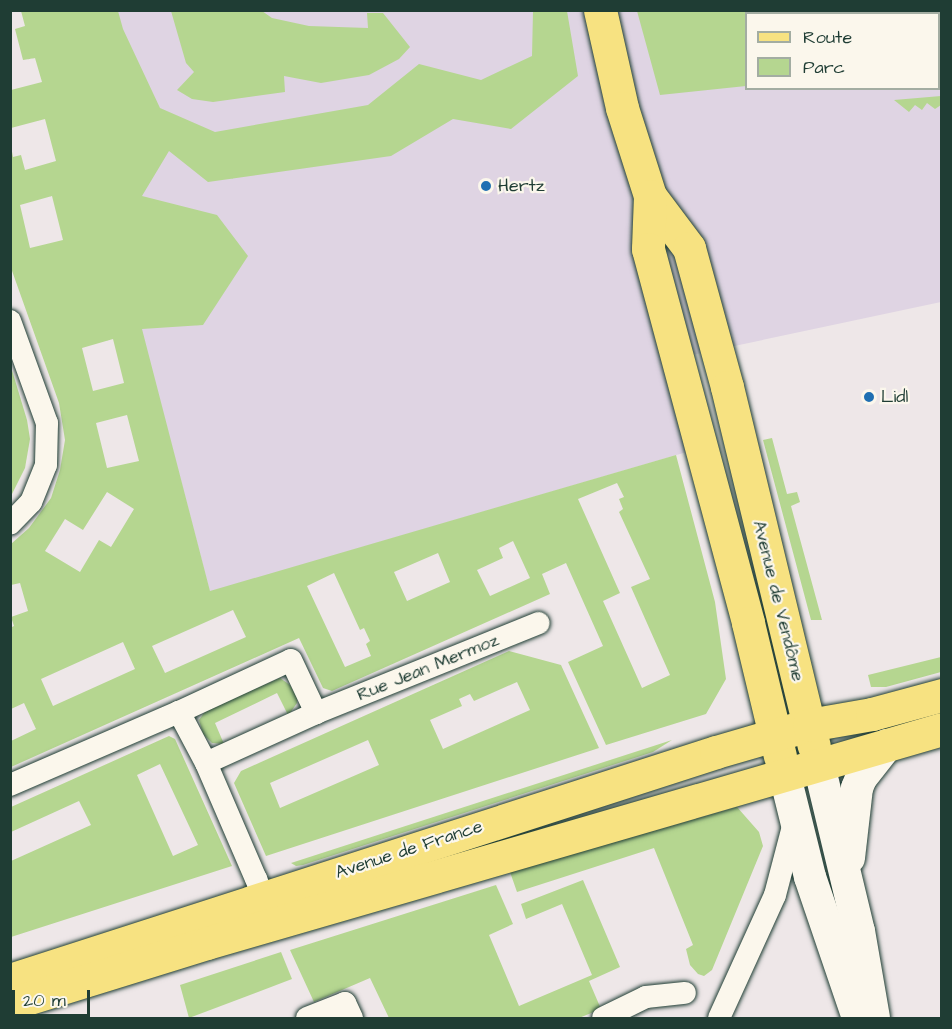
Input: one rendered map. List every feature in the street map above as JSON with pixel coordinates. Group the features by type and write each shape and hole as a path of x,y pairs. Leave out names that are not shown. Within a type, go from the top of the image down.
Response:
{"main road":[{"name":"Avenue de Vendôme","path":"600,10 621,108 650,196 689,248 728,387 847,874 874,1018"},
{"name":"Avenue de Vendôme","path":"650,196 648,249 810,877 858,1018"},
{"name":"Avenue de France","path":"21,996 775,735 809,725 872,714 942,695"},
{"name":"Avenue de France","path":"266,911 785,776 942,729"},
{"path":"847,874 857,788 861,777 887,745"}],"street":[{"path":"10,321 47,423 46,465 31,502 10,524"},
{"name":"Rue Jean Mermoz","path":"206,763 316,713 539,623"},
{"path":"10,785 179,712 291,660 316,713"},
{"path":"179,712 206,763 266,911"},
{"path":"719,1018 775,895 795,818"},
{"path":"775,895 810,877"},
{"path":"603,1018 646,997 685,993"},
{"path":"307,1018 345,1003 352,1018"}],"shaded area":[{"path":"58,11 941,11 941,302 673,359 697,449 210,592"}],"green space":[{"path":"21,11 118,11 123,29 160,108 215,132 368,105 419,64 481,80 532,56 533,11 567,11 578,76 511,129 453,119 391,156 208,182 169,151 142,196 217,215 248,256 203,325 142,329 210,591 676,455 715,602 726,679 706,714 606,745 568,662 603,646 566,563 542,574 550,594 332,691 323,688 299,638 11,767 11,741 36,729 24,703 11,709 10,628 14,626 11,617 28,611 20,583 11,585 11,544 29,528 51,498 60,470 65,440 59,403 11,268 11,146 13,157 21,155 25,170 56,161 45,119 11,128 11,90 42,82 35,58 23,60 15,29 25,26","holes":["52,196 63,240 30,248 20,205","113,339 124,383 93,391 82,348","127,415 139,461 107,468 96,423","617,483 624,497 619,499 623,509 619,512 650,579 631,587 670,675 642,688 603,601 620,593 578,499","107,492 134,509 111,547 99,540 80,572 45,551 65,519 83,530","513,541 530,578 490,596 477,570 503,558 499,548","438,553 450,582 407,601 394,572","334,573 360,630 364,628 370,641 366,644 371,656 345,667 307,586","233,610 246,637 165,673 152,646","123,642 135,669 53,706 41,679"]},
{"path":"171,11 262,11 272,18 309,26 368,28 367,13 383,13 410,47 399,59 369,75 321,83 284,76 285,92 213,102 192,99 177,90 194,72 186,63"},
{"path":"637,11 941,11 940,44 940,12 745,12 745,86 660,95"},
{"path":"941,96 941,105 935,109 927,103 922,110 915,105 909,112 894,100"},
{"path":"11,367 27,420 30,439 25,468 11,496"},
{"path":"772,438 787,494 797,492 800,502 791,506 822,620 811,620 763,440"},
{"path":"509,651 561,665 599,748 266,856 234,783 241,771","holes":["517,682 530,710 443,749 430,720 462,706 459,699 470,694 474,701","368,740 379,765 280,808 270,783"]},
{"path":"941,657 941,672 886,687 871,687 868,675"},
{"path":"280,678 290,685 297,697 297,703 288,715 277,693 215,723 224,744 212,743 203,734 199,720 206,710"},
{"path":"169,736 175,739 232,866 11,937 11,861 91,825 79,801 11,832 11,807","holes":["160,764 198,845 173,856 137,775"]},
{"path":"672,740 653,752 303,865 296,866 291,863"},
{"path":"737,807 759,832 763,846 712,970 704,976 698,974 690,965 686,949 693,945 654,848 517,892 510,872"},
{"path":"583,880 620,967 589,981 601,1009 579,1018 389,1018 370,978 314,1002 290,950 496,885 513,924 489,935 519,1006 592,975 562,904 526,919 521,904"},
{"path":"281,952 292,979 189,1018 180,985"}],"place":[{"name":"Hertz","path":"486,186"},
{"name":"Lidl","path":"869,397"}]}
